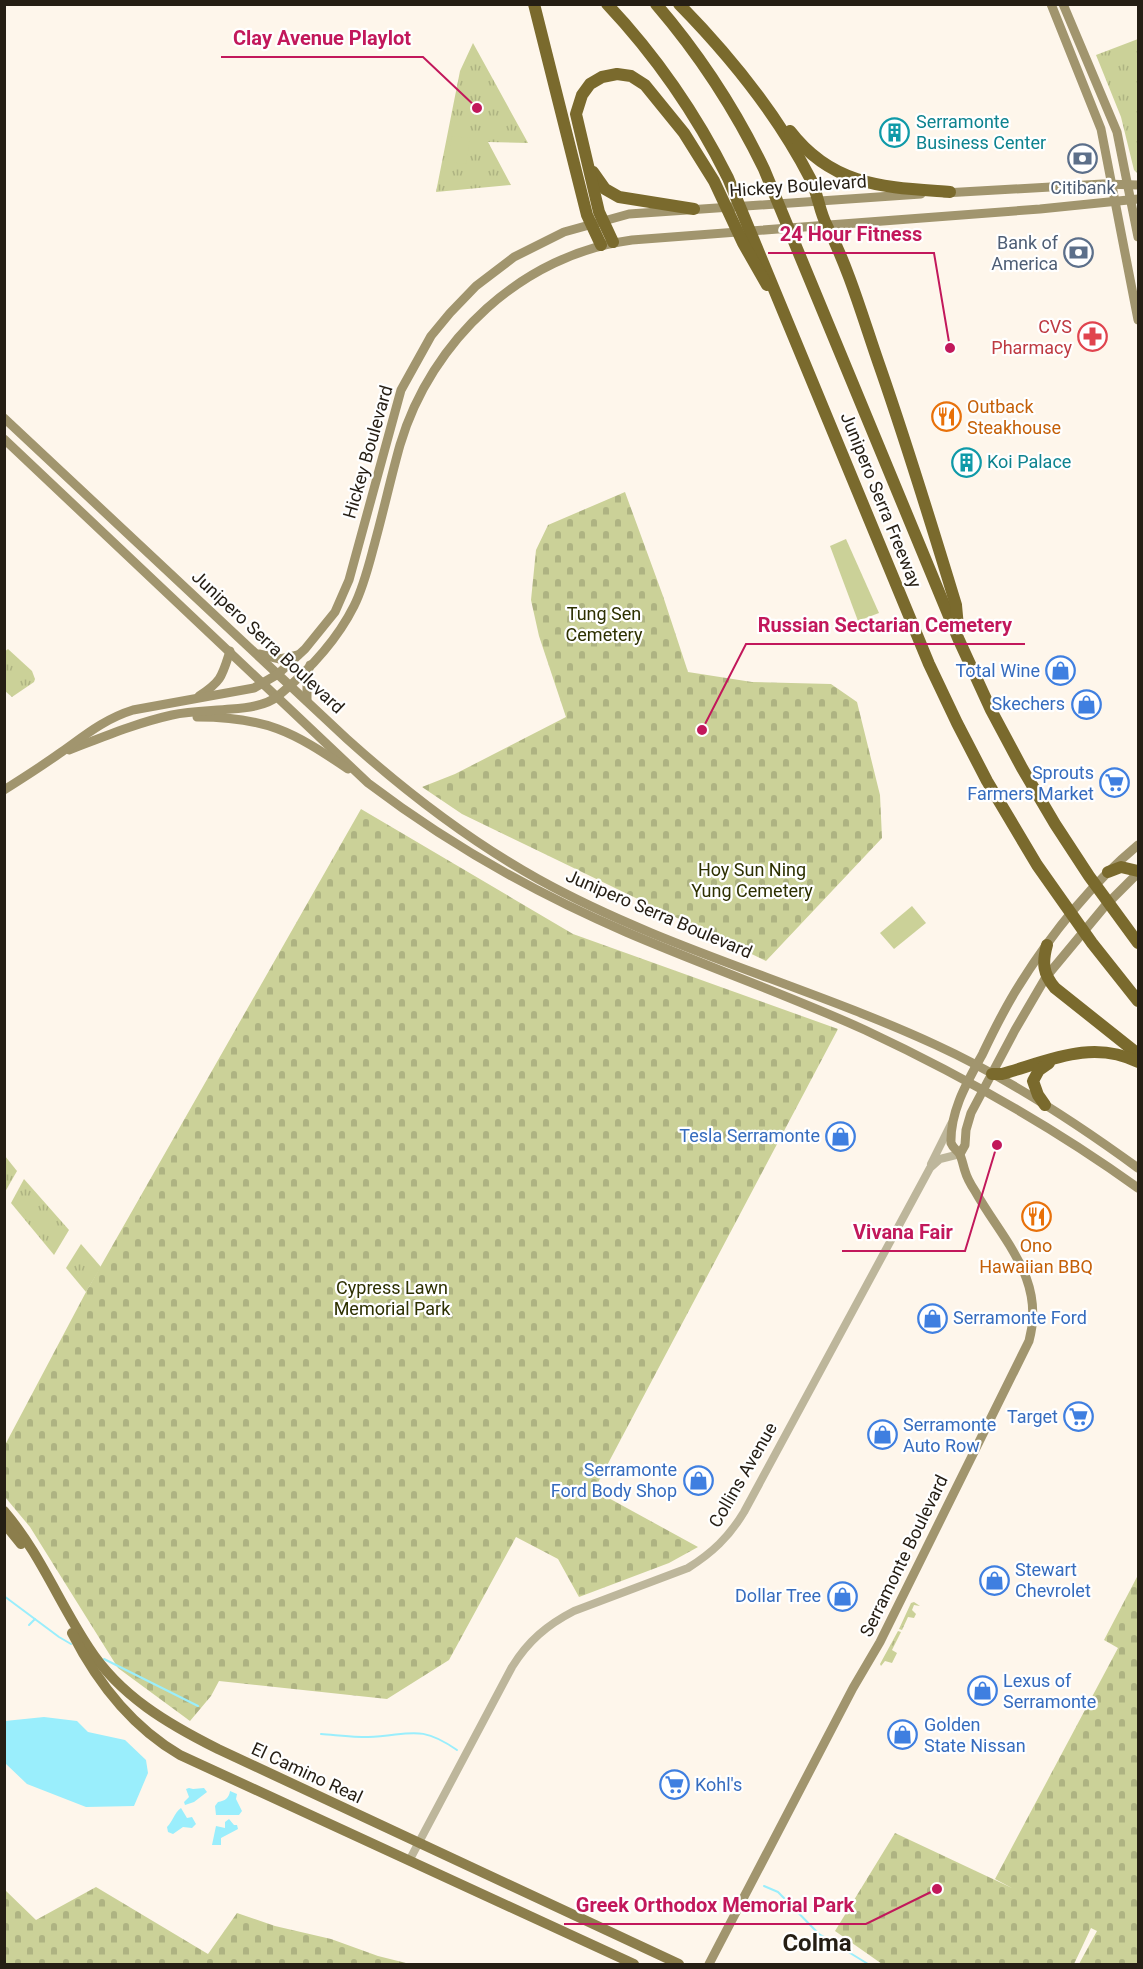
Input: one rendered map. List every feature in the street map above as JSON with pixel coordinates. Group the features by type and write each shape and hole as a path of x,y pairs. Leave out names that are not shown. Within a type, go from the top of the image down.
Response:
{"highway":[{"path":"534,4 596,222 607,244"},
{"name":"Junipero Serra Freeway","path":"607,4 645,48 679,94 713,149 735,193 749,243 783,308 943,694 972,752 1003,809 1065,906 1138,1001"},
{"name":"Junipero Serra Freeway","path":"656,4 720,89 773,189 958,638 991,710 1055,824 1089,876 1138,943"},
{"path":"679,4 806,150 838,173 874,184 950,192"},
{"path":"596,222 586,156 576,114 582,95 590,84 602,77 617,74 631,76 649,88 672,117 698,154 749,243"},
{"path":"765,104 810,177 826,225 833,236 859,305 896,412 956,605 958,638"},
{"path":"586,156 597,180 614,195 694,209"},
{"path":"1108,872 1121,867 1138,872"},
{"path":"1047,945 1043,961 1046,977 1061,995 1138,1054"},
{"path":"992,1074 1002,1074 1068,1054 1089,1051 1120,1055 1138,1062"},
{"path":"1045,1105 1034,1088 1035,1075 1045,1064 1068,1054"}],"main road":[{"path":"1051,4 1101,129 1138,320"},
{"path":"1063,4 1117,132 1133,185 1138,237"},
{"name":"Hickey Boulevard","path":"4,790 61,753 90,730 117,715 195,698 241,692 264,684 300,654 335,612 349,580 401,390 431,336 471,291 502,265 551,237 596,222 636,213 950,192 1133,185"},
{"name":"Hickey Boulevard","path":"61,753 130,727 177,714 250,706 277,697 310,665 344,624 358,597 369,567 407,423 436,368 467,328 493,303 515,285 559,261 607,244 654,238 1135,199"},
{"name":"Junipero Serra Boulevard","path":"4,418 392,779 432,811 470,837 538,879 630,923 938,1046 1045,1105 1138,1168"},
{"name":"Junipero Serra Boulevard","path":"4,439 368,783 446,838 562,902 626,932 864,1030 984,1089 1056,1132 1138,1188"},
{"path":"195,698 216,685 222,677 230,651"},
{"path":"255,653 280,659 300,654"},
{"path":"307,701 310,665"},
{"path":"177,714 236,718 276,727 314,746 368,783"},
{"name":"Serramonte Boulevard","path":"709,1965 853,1688 880,1642 1029,1341 1033,1312 1027,1278 971,1185 960,1154 951,1143 953,1119 968,1081 1015,992 1047,945 1108,872 1138,845"},
{"path":"960,1154 965,1145 968,1121 1046,977 1105,906 1138,872"},
{"name":"El Camino Real","path":"4,1511 43,1566 88,1647 107,1672 136,1700 161,1718 197,1738 679,1965"},
{"name":"El Camino Real","path":"4,1523 38,1571 97,1677 125,1710 165,1746 192,1761 634,1965"}],"street":[{"name":"Collins Avenue","path":"409,1861 512,1667 531,1641 574,1611 688,1568 727,1537 744,1512 930,1168 953,1119"},
{"path":"930,1168 938,1160 960,1154"}],"green space":[{"path":"1138,39 1138,174 1134,170 1121,117 1096,55"},
{"path":"473,43 528,143 488,142 511,185 436,192 460,71"},
{"path":"452,136 470,138 466,164 448,162"},
{"path":"625,492 688,672 752,682 831,684 857,702 880,795 882,838 766,961 462,814 422,787 455,774 566,717 539,636 531,600 536,550 548,525"},
{"path":"846,539 879,613 858,621 830,546"},
{"path":"8,649 32,671 35,679 12,697 5,691 4,652"},
{"name":"Cypress Lawn Memorial Park","path":"361,809 573,934 838,1029 594,1490 698,1547 669,1563 579,1597 558,1559 516,1537 449,1660 387,1699 219,1681 211,1696 190,1721 118,1668 30,1527 5,1497 5,1445 86,1292"},
{"path":"912,906 926,923 894,949 880,933"},
{"path":"5,1156 17,1171 5,1192 4,1191"},
{"path":"24,1179 69,1230 54,1255 11,1203"},
{"path":"81,1244 101,1267 86,1292 66,1268"},
{"path":"1138,1575 1138,1964 1079,1964 1097,1931 1091,1928 1074,1964 882,1964 835,1931 895,1833 1012,1888 995,1879 1118,1648 1104,1640"},
{"path":"914,1602 920,1606 914,1605 912,1610 916,1614 914,1618 908,1617 902,1630 899,1629 911,1603"},
{"path":"898,1631 901,1632 892,1650 897,1653 892,1663 885,1661 881,1666 880,1664"},
{"path":"96,1887 208,1954 237,1913 410,1964 5,1964 5,1890 36,1920"}],"water":[{"path":"44,1717 77,1721 88,1732 125,1740 146,1760 148,1773 134,1806 86,1807 27,1784 5,1763 5,1721"},
{"path":"204,1788 207,1792 194,1802 185,1805 184,1802 189,1797 186,1789"},
{"path":"230,1791 237,1794 236,1799 242,1811 239,1815 216,1815 215,1806 229,1796"},
{"path":"181,1808 187,1818 192,1817 196,1824 192,1828 183,1827 173,1834 168,1832 167,1827"},
{"path":"229,1819 237,1825 238,1829 221,1838 221,1845 212,1845 216,1826 225,1828 225,1822"}],"waterway":[{"path":"4,1596 71,1644"},
{"path":"29,1625 35,1619"},
{"path":"104,1659 198,1706"},
{"path":"321,1734 368,1737 423,1734 432,1736 457,1750"},
{"path":"764,1886 778,1892 819,1934 868,1964"}],"place":[{"name":"Clay Avenue Playlot","path":"477,108"},
{"name":"Serramonte Business Center","path":"895,132"},
{"name":"Citibank","path":"1083,159"},
{"name":"Bank of America","path":"1079,253"},
{"name":"CVS Pharmacy","path":"1093,337"},
{"name":"24 Hour Fitness","path":"950,348"},
{"name":"Outback Steakhouse","path":"946,417"},
{"name":"Koi Palace","path":"966,462"},
{"name":"Total Wine","path":"1061,671"},
{"name":"Skechers","path":"1086,704"},
{"name":"Russian Sectarian Cemetery","path":"702,730"},
{"name":"Sprouts Farmers Market","path":"1115,783"},
{"name":"Tesla Serramonte","path":"841,1136"},
{"name":"Vivana Fair","path":"997,1145"},
{"name":"Ono Hawaiian BBQ","path":"1036,1217"},
{"name":"Serramonte Ford","path":"932,1318"},
{"name":"Target","path":"1079,1417"},
{"name":"Serramonte Auto Row","path":"882,1435"},
{"name":"Serramonte Ford Body Shop","path":"698,1480"},
{"name":"Stewart Chevrolet","path":"994,1580"},
{"name":"Dollar Tree","path":"842,1596"},
{"name":"Lexus of Serramonte","path":"982,1691"},
{"name":"Golden State Nissan","path":"903,1735"},
{"name":"Kohl's","path":"674,1785"},
{"name":"Greek Orthodox Memorial Park","path":"937,1889"}],"district":[{"name":"Colma","path":"817,1943"}],"park label":[{"name":"Tung Sen Cemetery","path":"604,624"},
{"name":"Hoy Sun Ning Yung Cemetery","path":"752,880"}]}
